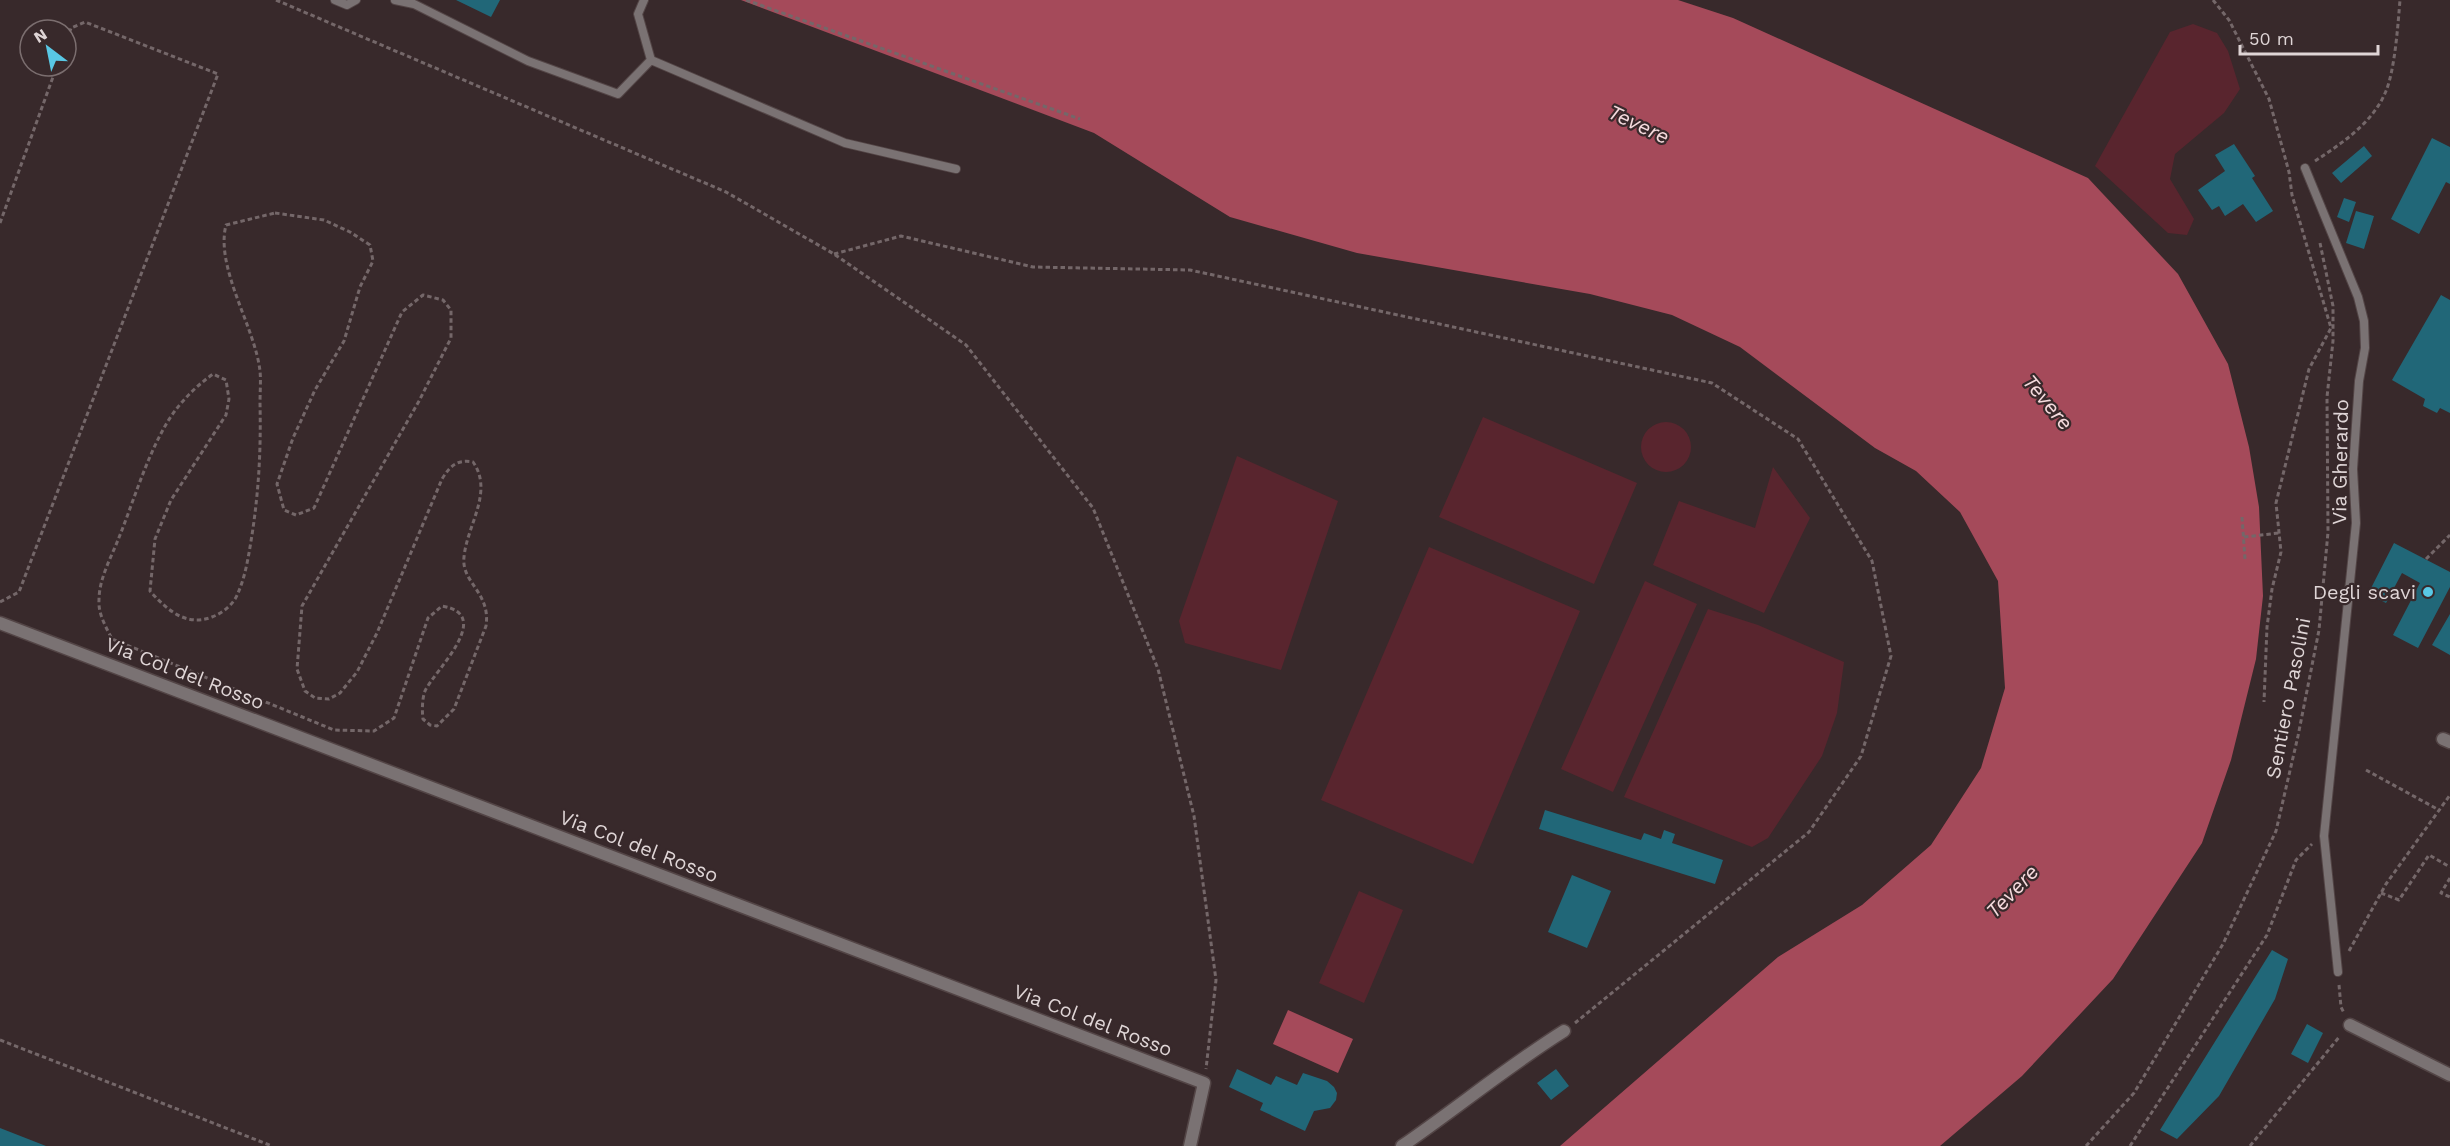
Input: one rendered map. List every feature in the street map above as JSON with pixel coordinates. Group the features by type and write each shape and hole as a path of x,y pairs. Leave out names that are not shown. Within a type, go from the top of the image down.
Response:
{"street":[{"name":"Via Col del Rosso","path":"0,623 1204,1083"},
{"path":"2350,1025 2450,1075"},
{"path":"1402,1146 1529,1053 1564,1031"},
{"path":"1190,1146 1204,1083"}],"lane":[{"path":"334,0 347,5 356,0"},
{"path":"395,0 414,4 528,61 618,94 651,60"},
{"path":"644,0 638,14 651,60"},
{"path":"651,60 845,143 956,169"},
{"name":"Via Gherardo","path":"2305,168 2358,297 2365,348 2359,381 2353,469 2356,523 2324,836 2337,972"}],"path":[{"path":"276,0 726,192 834,254 966,345 1093,508 1158,669 1194,816 1216,980 1204,1083"},
{"path":"746,0 1080,119"},
{"path":"2213,0 2229,20 2269,99 2289,172 2292,195 2331,328 2309,369 2276,503 2281,552 2272,589 2267,627 2264,702"},
{"path":"2305,168 2347,139 2374,112 2387,90 2400,0"},
{"path":"0,602 19,592 218,74 85,22 78,25"},
{"path":"0,223 53,78"},
{"path":"275,213 324,220 350,232 370,245 373,261 360,287 344,341 315,390 293,438 278,484 284,510 296,515 314,508 402,312 423,295 443,300 451,309 451,338 419,401 302,606 297,669 305,691 315,698 329,699 340,693 357,672 377,633 442,479 450,466 462,460 473,462 481,483 481,494 463,558 466,571 485,601 488,614 486,626 454,709 437,726 430,726 423,719 425,691 459,641 463,624 461,615 455,608 442,606 428,618 394,717 374,731 334,730 112,639 102,619 98,600 108,562 168,421 196,387 213,374 226,380 229,399 226,415 167,510 155,539 150,591 164,606 182,619 203,620 228,608 238,594 249,553 259,488 262,439 260,369 229,269 223,238 226,225 275,213"},
{"path":"834,254 901,236 1033,267 1190,270 1712,383 1797,439 1872,561 1891,656 1861,756 1809,832 1564,1031"},
{"name":"Sentiero Pasolini","path":"2086,1146 2101,1132 2140,1083 2223,944 2276,831 2319,630 2328,532 2327,397 2333,341 2333,306 2320,242"},
{"path":"2242,517 2245,559"},
{"path":"2244,537 2279,533"},
{"path":"2426,560 2449,536"},
{"path":"2366,770 2439,810"},
{"path":"2250,1146 2350,1025 2341,1007 2337,972 2382,893 2450,795"},
{"path":"2130,1146 2267,935 2296,860 2308,847 2324,836"},
{"path":"2382,893 2399,900 2429,855 2450,867"},
{"path":"2450,878 2441,893 2450,897"},
{"path":"0,1040 272,1146"}],"shaded area":[{"path":"2193,24 2217,33 2228,51 2240,89 2224,113 2175,154 2170,179 2194,219 2187,235 2168,233 2095,166 2170,32"},
{"path":"1483,417 1637,483 1594,584 1439,517"},
{"path":"1666,422 1675,424 1686,433 1691,447 1689,456 1680,467 1666,472 1657,470 1646,461 1641,447 1643,438 1652,427"},
{"path":"1237,456 1338,501 1281,670 1185,643 1179,621"},
{"path":"1773,467 1810,518 1764,613 1653,565 1679,501 1755,528"},
{"path":"1429,547 1580,611 1473,864 1321,800"},
{"path":"1645,581 1697,604 1613,792 1561,769"},
{"path":"1708,609 1758,625 1844,662 1837,713 1822,756 1768,838 1752,847 1624,797"},
{"path":"1359,891 1403,910 1364,1003 1319,983"}],"water":[{"name":"Tevere","path":"741,0 1678,0 1733,18 2088,178 2178,274 2228,364 2249,447 2259,507 2263,596 2256,659 2231,760 2202,843 2113,979 2022,1076 1940,1146 1560,1146 1778,957 1862,905 1931,845 1981,768 2005,688 1998,581 1960,512 1916,471 1875,448 1740,347 1672,315 1590,294 1357,253 1230,217 1094,133"},
{"path":"1288,1010 1353,1039 1338,1073 1273,1044"}],"building":[{"path":"456,0 500,0 491,17"},
{"path":"2432,138 2450,147 2450,184 2446,182 2419,234 2391,219"},
{"path":"2234,144 2255,176 2252,178 2273,211 2256,222 2243,204 2225,216 2219,206 2212,210 2198,190 2225,171 2215,155"},
{"path":"2364,146 2372,156 2341,183 2332,173"},
{"path":"2344,198 2356,202 2349,222 2337,217"},
{"path":"2356,211 2374,216 2364,249 2346,243"},
{"path":"2441,295 2450,300 2450,413 2440,408 2437,413 2423,406 2425,399 2392,380"},
{"path":"2394,543 2450,572 2450,587 2418,648 2393,635 2420,583 2402,573 2386,603 2368,594"},
{"path":"2450,614 2450,655 2432,645"},
{"path":"1545,810 1641,840 1644,833 1661,839 1664,830 1675,834 1672,843 1723,860 1715,884 1539,829"},
{"path":"1572,875 1611,891 1587,948 1548,932"},
{"path":"2272,950 2288,959 2275,999 2219,1096 2177,1139 2160,1130"},
{"path":"2307,1024 2323,1033 2308,1063 2291,1054"},
{"path":"1237,1069 1271,1085 1276,1076 1297,1085 1303,1073 1327,1081 1337,1093 1336,1100 1330,1108 1314,1111 1305,1131 1260,1110 1263,1103 1229,1087"},
{"path":"1556,1069 1569,1086 1551,1100 1537,1083"},
{"path":"0,1128 46,1146 0,1146"}],"place":[{"name":"Degli scavi","path":"2428,592"}]}
